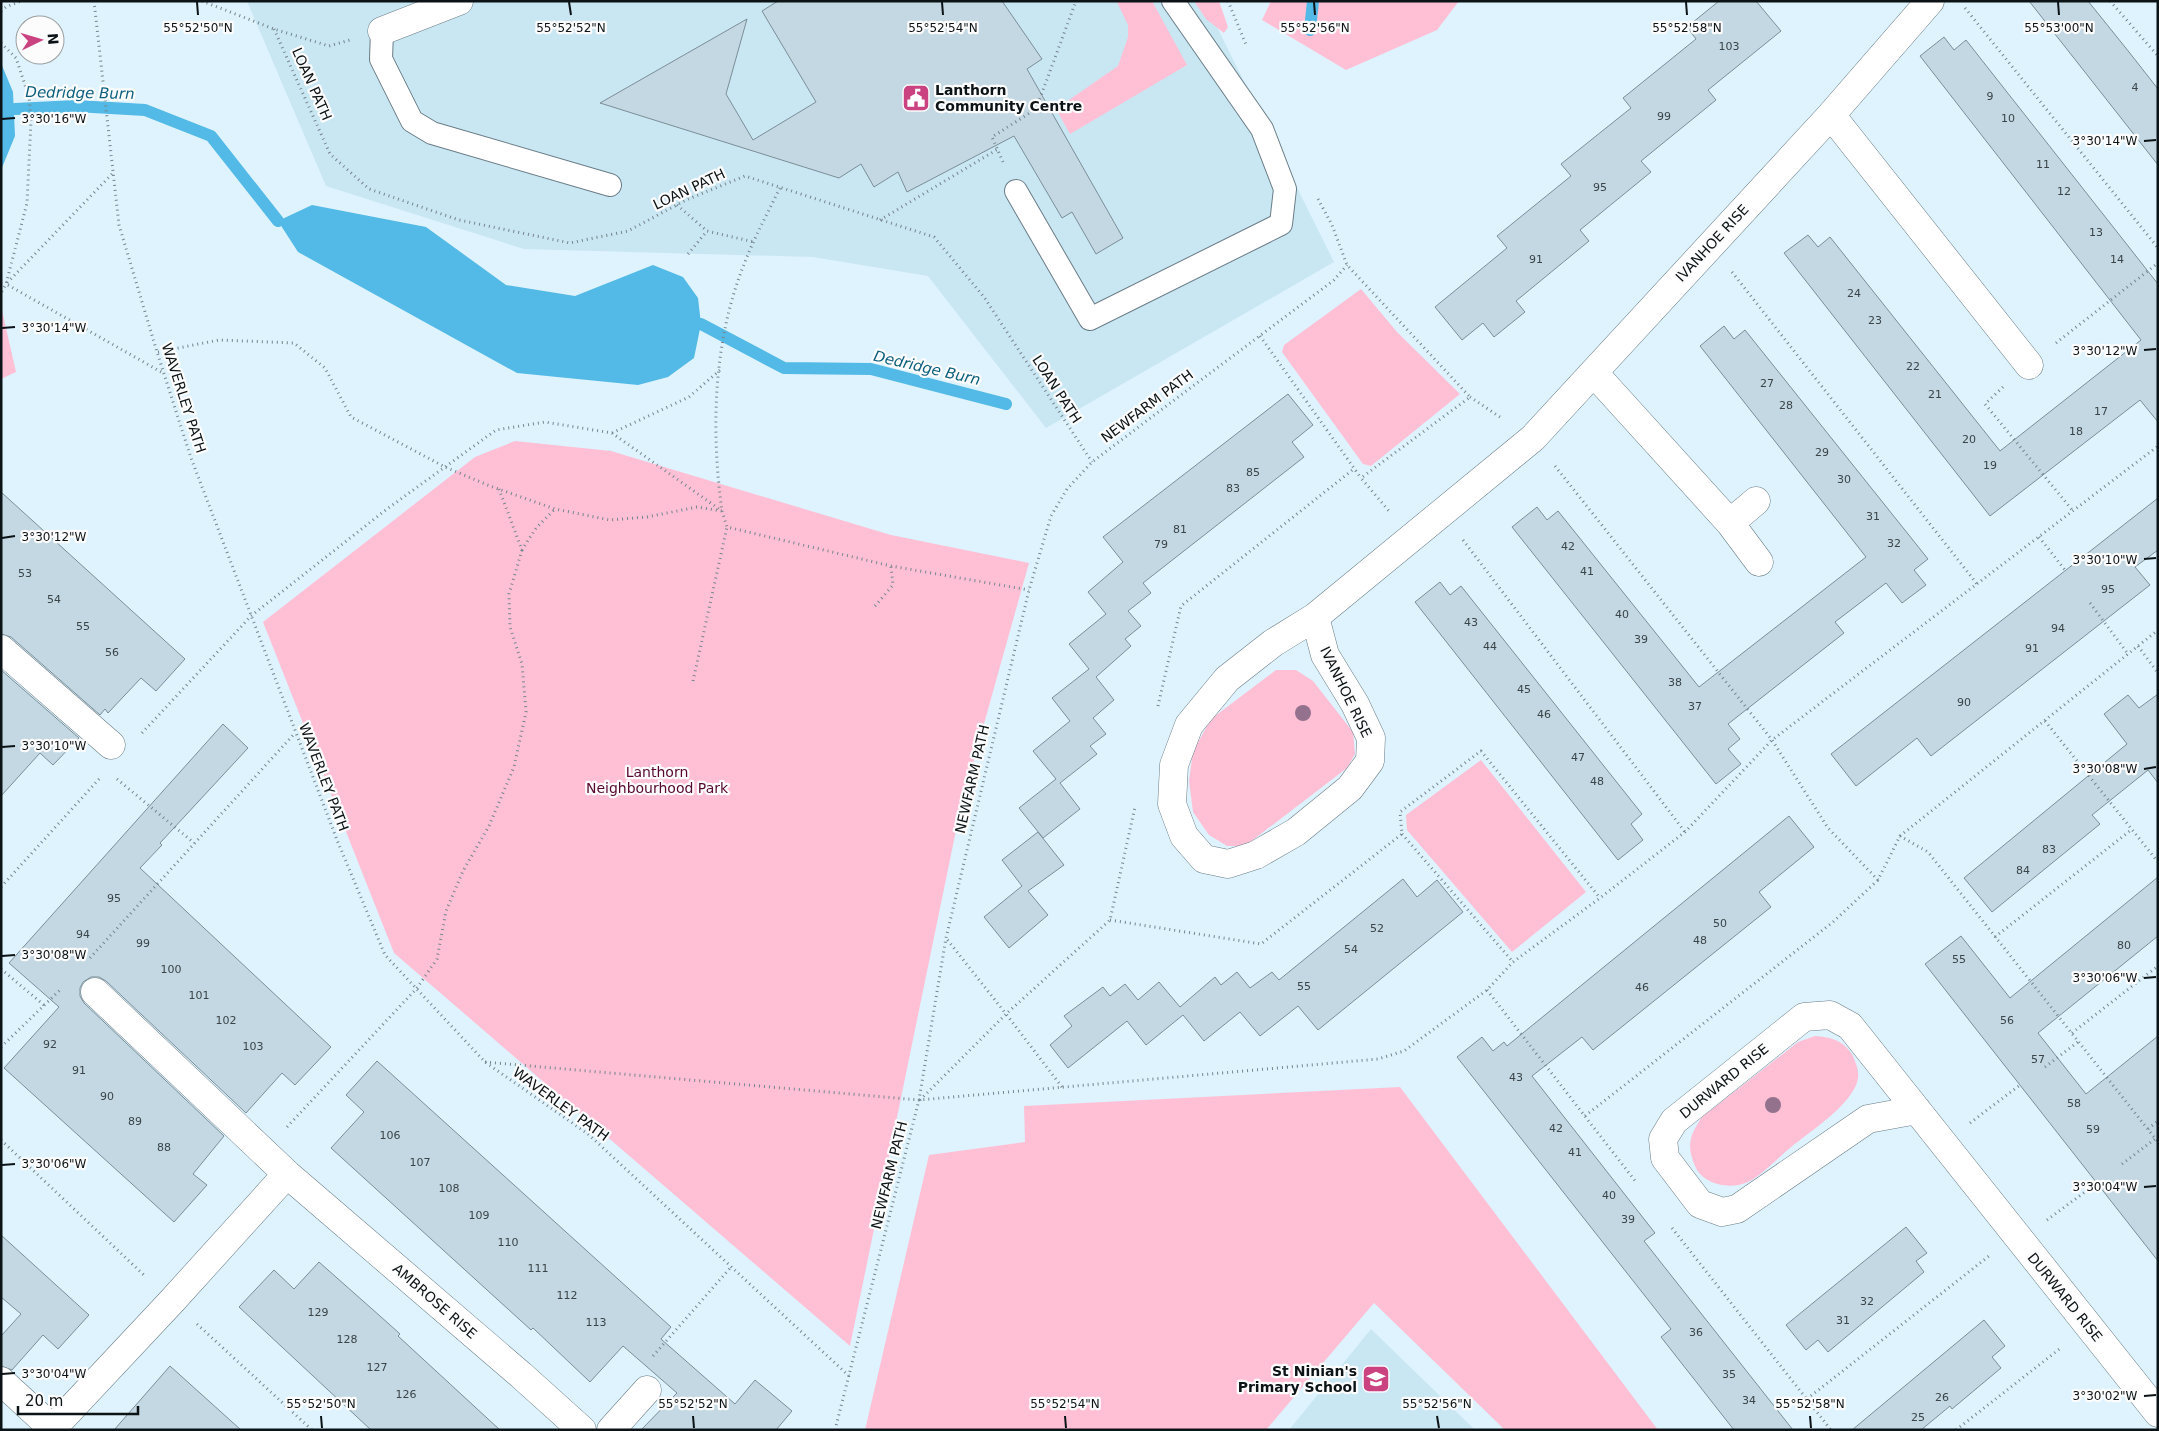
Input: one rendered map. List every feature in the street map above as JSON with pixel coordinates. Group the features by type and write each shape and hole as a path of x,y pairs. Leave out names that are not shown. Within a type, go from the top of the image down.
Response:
{"street":[{"path":"382,31 459,1"},
{"name":"IVANHOE RISE","path":"1315,617 1325,655 1355,704 1371,738 1370,761 1350,788 1296,832 1256,855 1228,864 1204,859 1184,836 1172,804 1174,765 1189,725 1228,679 1272,643 1315,617 1532,438 1831,115 1930,1"},
{"path":"1831,115 2028,365"},
{"path":"1594,373 1730,522 1759,562"},
{"path":"1730,522 1756,501"},
{"path":"1,649 124,742"},
{"name":"AMBROSE RISE","path":"95,992 265,1151 287,1174 521,1375 582,1430"},
{"name":"DURWARD RISE","path":"1917,1110 1868,1119 1737,1209 1722,1212 1700,1204 1664,1158 1663,1139 1674,1121 1804,1017 1830,1015 1850,1026 1917,1110 2088,1326 2158,1413"},
{"path":"1,1381 51,1429 172,1302 287,1174"},
{"path":"611,1430 647,1390"}],"lane":[{"path":"1016,191 1090,319 1281,224 1285,189 1262,129 1173,1"},
{"path":"382,31 382,59 412,120 432,134 610,185"}],"path":[{"path":"1,11 21,1"},
{"name":"WAVERLEY PATH","path":"94,1 119,225 157,352 191,458 295,733 337,840 386,955 485,1062 588,1134 849,1376"},
{"name":"LOAN PATH","path":"202,1 274,29 329,46 382,31"},
{"path":"1016,191 992,137 1036,109 1076,1"},
{"path":"1960,1 2158,248"},
{"path":"2110,1 2158,56"},
{"name":"LOAN PATH","path":"274,29 330,154 369,189 458,220 570,243 628,231 677,205 745,176 934,237 984,297 1092,462"},
{"path":"1,43 16,58 29,97 30,121 27,203 6,284 1,293"},
{"path":"880,220 998,150"},
{"path":"6,284 113,174"},
{"path":"693,681 726,527 716,468 715,415 722,347 728,317 742,268 780,188"},
{"path":"677,205 707,231 754,242"},
{"path":"688,254 707,231"},
{"path":"1710,244 1977,584"},
{"name":"NEWFARM PATH","path":"835,1430 919,1100 946,938 1029,590 1051,516 1067,489 1092,462 1334,280 1347,265 1470,397"},
{"path":"6,284 164,374"},
{"path":"1260,336 1361,478 1411,539"},
{"path":"157,352 219,340 294,343 325,368 351,417 445,467 499,489 556,509 610,520 647,517 697,507 722,511"},
{"path":"612,433 689,397 720,369"},
{"path":"1361,478 1470,397 1532,438 1772,740 1828,828 1878,880"},
{"path":"124,742 251,616 387,509 496,430 544,422 612,433 722,511"},
{"path":"485,1062 919,1100 1378,1059 1404,1051 1487,990 1513,962 1685,832 1772,740 2158,446"},
{"path":"499,489 522,550"},
{"path":"265,1151 416,988 437,959 446,911 463,871 490,826 514,767 526,712 522,664 510,627 509,594 522,550 536,528 556,509"},
{"path":"1443,513 1685,832"},
{"path":"726,527 891,566 1029,590"},
{"path":"2039,536 2065,570"},
{"path":"875,606 893,585 891,566"},
{"path":"2090,603 2128,654"},
{"path":"1585,1116 1833,922 1878,880 1900,836 2158,630"},
{"path":"2138,646 2158,673"},
{"path":"2045,721 2158,862"},
{"path":"90,958 295,733"},
{"path":"1513,962 1402,834 1400,812 1481,751 1600,898"},
{"path":"1,887 107,771"},
{"path":"114,777 194,843"},
{"path":"1996,937 2132,830"},
{"path":"1110,920 1261,944 1402,834"},
{"path":"1900,836 1928,852 2156,1140 2122,1164"},
{"path":"919,1100 1006,1014 946,938"},
{"path":"2072,1033 2158,966"},
{"path":"1,969 45,1006"},
{"path":"1,1047 63,987"},
{"path":"2045,1067 2078,1042"},
{"path":"1943,1143 2020,1085"},
{"path":"2148,1129 2158,1122"},
{"path":"1807,1399 2018,1238 2097,1183"},
{"path":"647,1390 640,1370 732,1266"},
{"path":"1956,1430 2088,1326"}],"shaded area":[{"path":"247,1 1204,1 1334,262 1046,428 928,276 813,257 524,249 326,186"},
{"name":"St Ninian's Primary School","path":"1371,1329 1475,1430 1289,1430"}],"green space":[{"path":"1152,1 1187,65 1070,134 1056,109 1118,66 1128,37 1128,25 1117,2"},
{"path":"1194,1 1219,1 1228,27 1224,33 1206,19"},
{"path":"1271,1 1459,1 1437,30 1346,70 1262,20"},
{"path":"1361,289 1397,332 1460,394 1371,466 1363,464 1282,352 1284,345"},
{"path":"1,306 16,372 1,379"},
{"name":"Lanthorn Neighbourhood Park","path":"515,441 611,451 891,535 1029,563 961,806 850,1346 394,953 263,622 475,457"},
{"path":"1276,670 1296,670 1313,681 1353,732 1355,754 1347,768 1245,846 1227,846 1209,835 1193,812 1189,781 1193,751 1211,719"},
{"path":"1481,760 1586,892 1512,952 1407,830 1406,815"},
{"path":"1815,1036 1827,1037 1842,1043 1853,1056 1858,1070 1858,1078 1855,1088 1849,1097 1830,1116 1748,1182 1734,1186 1718,1184 1704,1178 1695,1166 1690,1146 1692,1135 1702,1117 1798,1042"},
{"path":"1400,1087 1658,1430 1505,1430 1374,1303 1266,1430 865,1430 929,1155 1025,1142 1024,1106"}],"water":[{"path":"1,63 13,92 15,136 1,170"},
{"path":"312,205 426,227 506,285 575,296 653,265 683,277 698,298 701,324 694,358 668,377 638,385 517,373 298,252 278,221"}],"building":[{"name":"Lanthorn Community Centre","path":"778,1 1002,1 1042,59 1027,69 1123,238 1096,254 1072,212 1062,218 1014,136 907,192 898,172 874,187 861,164 839,178 600,103 747,19 726,94 753,140 816,102 762,11"},
{"path":"1719,1 1756,1 1781,31 1708,90 1716,100 1641,161 1651,172 1580,230 1589,241 1516,301 1525,312 1494,337 1483,323 1462,340 1435,307 1507,248 1497,236 1571,176 1561,164 1631,108 1623,98 1696,39 1687,27"},
{"path":"2029,1 2088,1 2129,52 2158,89 2158,165"},
{"path":"1944,37 1954,50 1966,40 2158,284 2158,422 2140,400 1990,516 1784,253 1808,235 1818,247 1830,237 2000,451 2141,340 1920,56"},
{"path":"1724,326 1734,339 1745,330 1928,559 1914,570 1926,585 1902,603 1886,583 1835,622 1844,633 1728,724 1740,739 1728,749 1741,764 1716,784 1512,527 1537,507 1547,520 1558,511 1699,687 1866,557 1700,346"},
{"path":"1288,394 1313,425 1292,442 1304,457 1143,583 1151,593 1128,611 1141,626 1125,639 1131,646 1096,677 1114,700 1093,718 1106,734 1090,746 1097,754 1060,783 1080,809 1043,838 1019,808 1056,779 1033,751 1070,721 1052,698 1089,669 1069,644 1106,614 1088,592 1123,562 1103,537"},
{"path":"1,492 185,659 156,691 141,678 108,713 105,709 100,715 11,637 1,634"},
{"path":"2158,498 2158,550 2135,567 2150,585 1931,756 1917,738 1856,786 1831,754"},
{"path":"1440,582 1450,595 1461,586 1642,814 1631,824 1643,840 1618,860 1415,602"},
{"path":"1,670 79,738 53,765 40,753 1,796"},
{"path":"2158,694 2158,783 2148,770 2092,815 2100,824 1992,912 1964,878 2127,744 2104,714 2128,695 2139,708"},
{"path":"223,724 248,748 160,843 162,845 140,868 331,1047 295,1085 282,1073 246,1113 106,981 99,977 91,977 83,982 80,988 80,996 84,1003 224,1136 193,1174 207,1185 174,1222 4,1068 59,1007 9,963"},
{"path":"1789,816 1814,847 1759,892 1771,907 1593,1050 1582,1037 1532,1076 1655,1233 1644,1241 1793,1430 1734,1430 1661,1337 1671,1329 1457,1057 1482,1037 1493,1051 1504,1042 1507,1046"},
{"path":"1038,832 1064,865 1028,891 1048,915 1009,948 984,917 1022,886 1002,860"},
{"path":"2158,877 2158,936 2038,1033 2086,1094 2158,1036 2158,1261 1925,964 1961,936 2010,998"},
{"path":"1403,879 1417,897 1437,880 1463,912 1318,1030 1298,1006 1260,1036 1240,1012 1204,1041 1183,1015 1146,1045 1127,1021 1068,1068 1050,1045 1072,1026 1064,1016 1103,987 1110,996 1125,984 1138,1000 1159,982 1180,1007 1215,977 1221,985 1237,972 1250,988 1272,972 1279,980"},
{"path":"377,1061 671,1327 661,1339 735,1404 755,1380 792,1411 776,1430 641,1430 677,1393 623,1346 590,1382 533,1328 531,1330 331,1148 364,1112 346,1095"},
{"path":"1906,1227 1927,1253 1916,1261 1924,1272 1828,1352 1818,1340 1806,1350 1786,1325"},
{"path":"1,1235 89,1315 58,1349 43,1335 12,1370 1,1366 1,1336 21,1314 1,1297"},
{"path":"319,1262 400,1334 398,1336 500,1430 371,1430 239,1307 274,1270 294,1289"},
{"path":"1984,1320 2005,1346 1992,1357 2001,1368 1952,1409 1950,1406 1921,1430 1852,1430"},
{"path":"170,1366 241,1430 114,1430"}],"waterway":[{"name":"Dedridge Burn","path":"1310,30 1313,1"},
{"name":"Dedridge Burn","path":"15,109 76,106 145,110 211,136 278,221"},
{"name":"Dedridge Burn","path":"701,324 784,368 871,369 1006,404"}],"place":[{"name":"Lanthorn Community Centre","path":"916,98"},
{"name":"St Ninian's Primary School","path":"1376,1379"}]}
